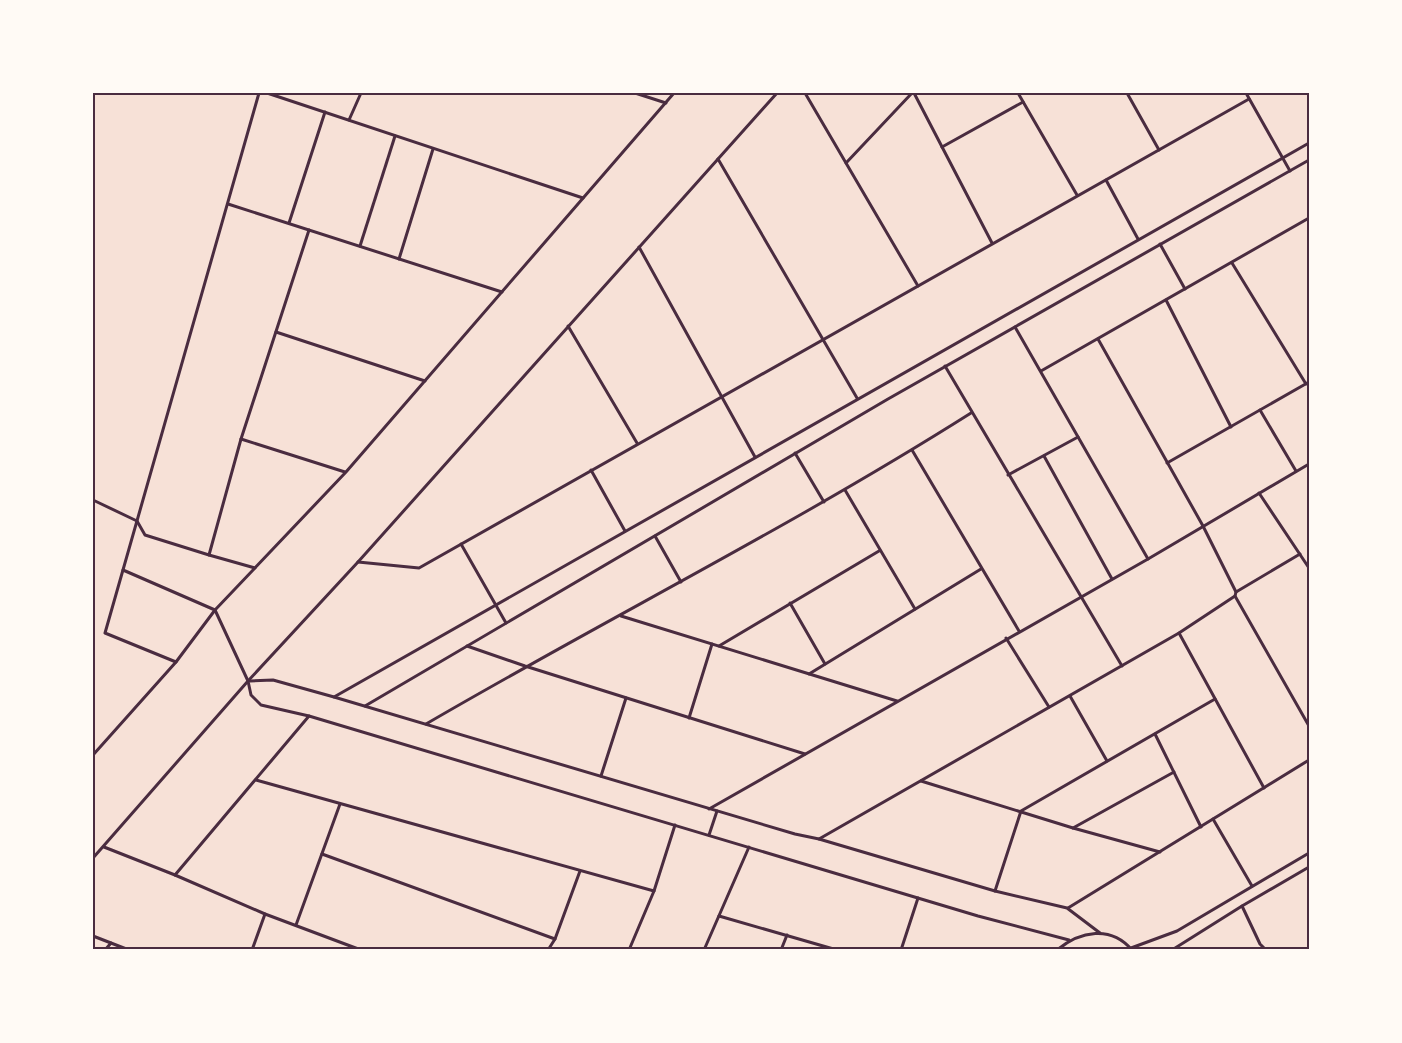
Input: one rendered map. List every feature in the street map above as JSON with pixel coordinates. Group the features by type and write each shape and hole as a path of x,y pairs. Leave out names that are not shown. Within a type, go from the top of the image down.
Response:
{"street":[{"path":"176,662 105,633 260,93"},
{"path":"267,93 583,198"},
{"path":"349,120 361,93"},
{"path":"635,93 666,103"},
{"path":"93,755 176,662 215,610 346,472 674,93"},
{"path":"93,858 248,681 358,562 777,93"},
{"path":"805,93 918,286"},
{"path":"846,163 913,93 993,244"},
{"path":"1018,93 1078,196"},
{"path":"1127,93 1160,150"},
{"path":"1246,93 1290,171"},
{"path":"358,562 418,568 1249,99"},
{"path":"942,147 1023,102"},
{"path":"289,223 325,112"},
{"path":"360,246 395,136"},
{"path":"334,697 1309,144"},
{"path":"399,259 433,148"},
{"path":"718,159 858,399"},
{"path":"365,706 945,366 1309,160"},
{"path":"1106,180 1138,239"},
{"path":"228,204 502,292"},
{"path":"1041,371 1307,220 1309,227"},
{"path":"209,555 241,439 309,230"},
{"path":"1160,244 1185,289"},
{"path":"639,247 755,457"},
{"path":"1167,463 1307,383 1232,262"},
{"path":"1166,300 1231,427"},
{"path":"568,326 638,444"},
{"path":"1015,327 1148,559"},
{"path":"276,332 425,381"},
{"path":"1098,339 1203,526 1235,594 1309,726"},
{"path":"945,366 1122,666"},
{"path":"1260,410 1296,471"},
{"path":"426,724 525,666 621,616 824,502 971,413"},
{"path":"1008,476 1078,437"},
{"path":"241,439 346,472"},
{"path":"912,450 1019,631"},
{"path":"795,453 824,502"},
{"path":"1044,456 1112,579"},
{"path":"709,809 1148,559 1309,464"},
{"path":"591,471 625,531"},
{"path":"845,490 915,609"},
{"path":"1259,493 1309,568"},
{"path":"93,500 137,522 145,535 256,568"},
{"path":"655,536 681,582"},
{"path":"461,544 506,623"},
{"path":"719,646 879,551"},
{"path":"819,839 1179,633 1235,594 1300,554"},
{"path":"1304,560 1309,557"},
{"path":"809,674 981,569"},
{"path":"123,570 215,610 248,681 251,695 261,705 309,716 918,898 1069,940"},
{"path":"790,603 825,664"},
{"path":"621,616 897,701"},
{"path":"1179,633 1264,788"},
{"path":"1006,638 1050,707"},
{"path":"689,718 712,644"},
{"path":"467,646 804,754"},
{"path":"248,681 273,680 795,834 995,891 1067,908 1100,933 1118,938 1132,949 1177,931 1309,853"},
{"path":"1070,696 1107,761"},
{"path":"601,776 626,698"},
{"path":"995,891 1021,811 1215,699"},
{"path":"1303,716 1309,713"},
{"path":"175,875 309,716"},
{"path":"1155,734 1201,827"},
{"path":"1067,908 1309,760"},
{"path":"1073,828 1174,772"},
{"path":"256,780 654,891"},
{"path":"921,781 1160,852"},
{"path":"296,926 340,804"},
{"path":"709,835 717,811"},
{"path":"1213,819 1252,885"},
{"path":"629,950 654,891 675,825"},
{"path":"103,847 359,950"},
{"path":"704,950 749,847"},
{"path":"322,854 555,939"},
{"path":"1172,950 1307,868 1309,876"},
{"path":"548,950 555,939 580,871"},
{"path":"901,950 918,898"},
{"path":"1242,906 1260,944 1266,950"},
{"path":"252,950 265,914"},
{"path":"719,916 837,950"},
{"path":"1057,950 1078,936 1100,933"},
{"path":"93,936 129,950"},
{"path":"781,950 787,936"},
{"path":"105,950 111,943"}]}
